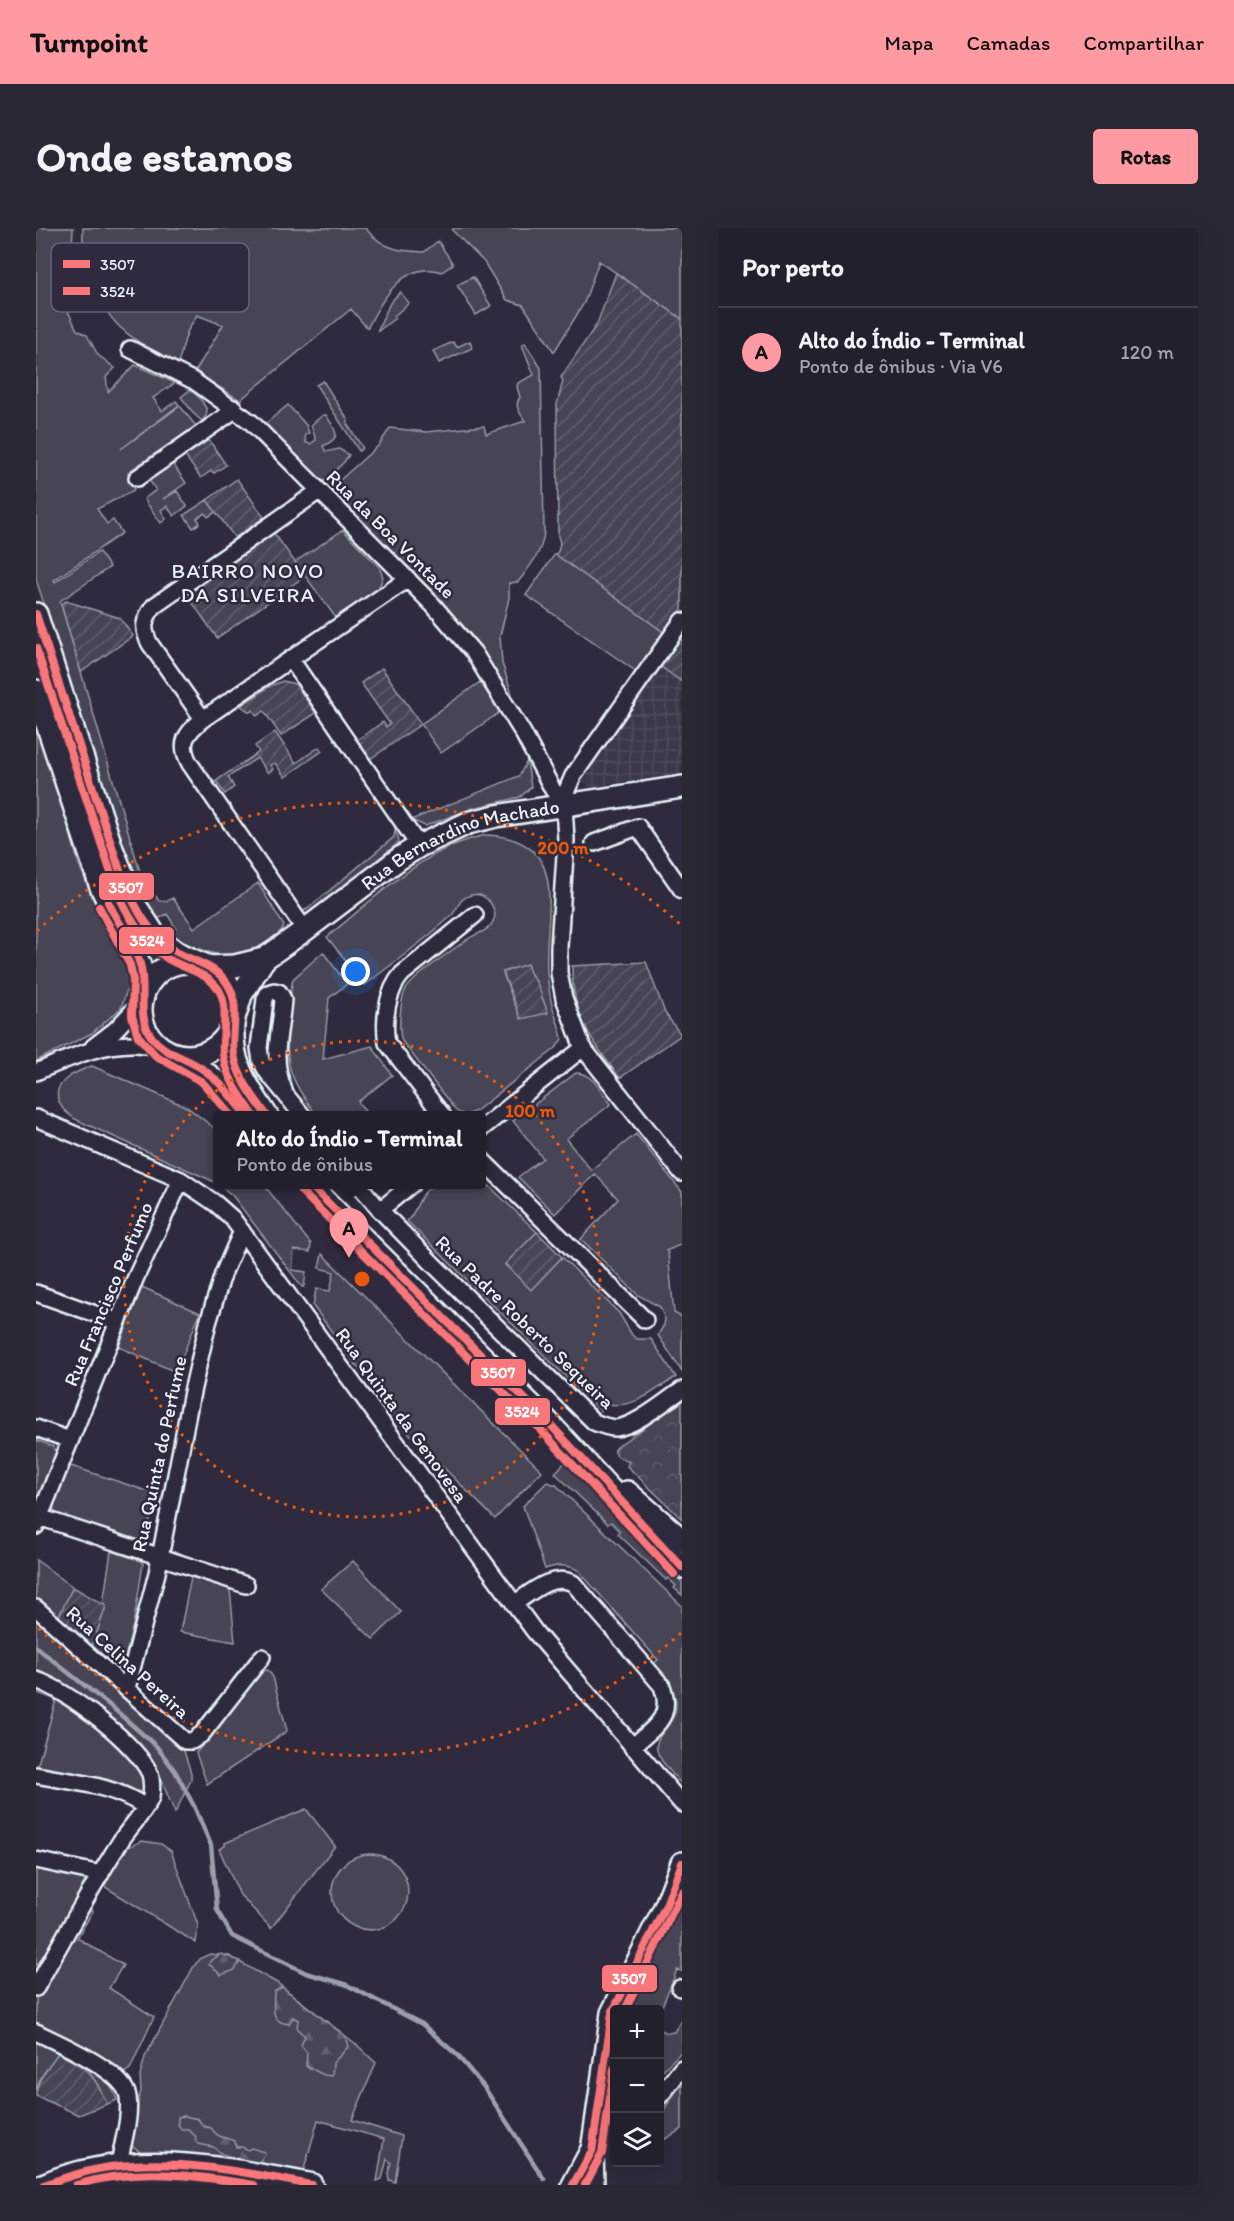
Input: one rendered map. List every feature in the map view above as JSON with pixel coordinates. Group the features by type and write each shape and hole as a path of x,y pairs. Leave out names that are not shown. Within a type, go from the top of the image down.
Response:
{"main road":[{"path":"36,614 112,849 135,905 156,937 176,952 205,965 220,975 229,986 234,999 235,1057 243,1079 264,1111"},
{"path":"36,691 101,887 140,963 142,1012 146,1029 152,1039 168,1051 203,1070 218,1082 242,1111"},
{"name":"Rua Bernardino Machado","path":"205,965 235,966 264,959 400,858 419,846 468,823 496,816 682,787"},
{"name":"Rua Bernardino Machado","path":"234,1019 241,995 264,959"},
{"path":"143,999 152,980 162,970 179,963 205,965"},
{"path":"168,1051 191,1056 206,1053 224,1039 234,1019"},
{"path":"312,1189 548,1422 682,1568"},
{"path":"317,1189 328,1205"},
{"path":"548,1422 682,1540"},
{"path":"573,2185 592,2151 606,2112 612,2013 666,1905 682,1863"},
{"path":"592,2151 593,2185"},
{"path":"44,2185 91,2169 119,2165 181,2165 211,2168 311,2185"}],"street":[{"name":"Rua da Boa Vontade","path":"130,349 194,381 234,408 267,437 408,579 457,631 474,654 564,805"},
{"path":"137,478 229,414 234,408"},
{"path":"204,719 145,635 144,624 147,615 154,606 318,490"},
{"path":"305,930 184,754 184,744 187,735 204,719 292,661 408,579"},
{"path":"682,621 573,776 567,790 564,805 566,840 559,947 559,973 564,998 584,1048 682,1173"},
{"path":"292,661 419,846"},
{"path":"594,843 638,827 682,890"},
{"path":"439,1111 387,1043 385,1033 390,993 394,983 402,974 475,915"},
{"path":"284,1090 276,1070 283,1001 279,992 274,991 268,993 265,999 259,1051 264,1068 299,1111"},
{"path":"85,1052 115,1030 143,999"},
{"path":"36,1072 85,1052 130,1044 168,1051"},
{"path":"486,1125 584,1048"},
{"path":"259,1051 263,1057 270,1058 277,1050"},
{"name":"Rua Quinta da Genovesa","path":"36,1118 181,1180 215,1203 243,1231 514,1604 682,1804"},
{"path":"486,1164 645,1320"},
{"name":"Rua Francisco Perfumo","path":"37,1520 159,1225 181,1180"},
{"name":"Rua Padre Roberto Sequeira","path":"362,1189 594,1422 617,1428 633,1423 682,1390"},
{"path":"380,1210 407,1189"},
{"name":"Rua Quinta do Perfume","path":"127,1688 152,1593 208,1323 224,1274 243,1231"},
{"path":"36,1293 118,1322"},
{"path":"36,1428 70,1440"},
{"path":"37,1520 246,1585"},
{"path":"514,1604 556,1579 573,1583 662,1686 667,1706 664,1716 632,1747"},
{"name":"Rua Celina Pereira","path":"36,1608 185,1741 192,1742 202,1734 262,1657"},
{"path":"36,1680 48,1684 75,1700 117,1735 139,1758 150,1775 151,1798 101,1874 38,1981"},
{"path":"36,1775 119,1792 135,1799 145,1807"},
{"path":"36,1860 101,1874"},
{"path":"36,2032 92,2061 120,2080 128,2094 128,2112 119,2165"},
{"path":"664,2091 682,2068"}],"shaded area":[{"path":"660,666 682,682 682,773 590,787 578,780"}],"green space":[{"path":"36,228 73,228 72,243 51,243 51,312 68,312 77,330 87,335 98,355 115,368 106,377 108,392 135,365 175,383 153,398 162,411 176,401 179,405 121,449 180,406 196,426 128,472 134,490 97,509 107,524 113,520 122,533 54,580 55,582 99,552 110,567 60,601 141,875 159,901 173,898 194,928 258,883 284,926 267,942 250,952 237,956 225,956 180,942 168,934 176,928 167,914 156,920 133,875 117,833 36,579"},
{"path":"83,228 365,228 385,245 399,250 424,252 438,241 453,264 442,272 428,270 416,272 396,284 380,305 368,327 351,309 240,400 195,372 223,325 197,315 187,332 178,364 137,341 122,329 108,312 249,312 249,243 84,243"},
{"path":"454,228 682,228 682,319 599,261 584,303 554,352 523,305 507,300 484,262 452,230"},
{"path":"616,273 682,319 682,609 665,633 555,554 558,552 560,543 558,536 557,404 563,381 561,377 597,324"},
{"path":"473,277 491,306 476,315 457,285"},
{"path":"400,292 409,303 377,332 390,303"},
{"path":"470,341 472,348 439,363 433,351 453,342 457,347"},
{"path":"525,343 541,368 544,531 541,546 531,564 518,582 509,583 509,598 500,636 502,663 512,694 510,696 472,636 436,595 330,489 379,445 390,428 426,432 484,426 486,434 525,421 517,407 520,397 517,387 518,383 534,375 522,345"},
{"path":"323,381 363,448 359,451 316,385"},
{"path":"190,390 200,398 207,410 202,421 181,397"},
{"path":"288,405 306,425 309,433 305,435 306,443 310,444 316,440 311,425 326,415 336,433 333,440 323,446 326,452 339,449 349,455 325,481 318,479 265,424"},
{"path":"209,440 226,465 201,478 185,456"},
{"path":"173,464 186,483 163,499 177,491 187,506 174,516 167,506 161,510 166,519 161,523 144,499 156,490 149,480"},
{"path":"237,479 264,517 235,538 207,500"},
{"path":"207,500 216,512 208,517 205,513 197,518 200,523 193,528 184,515"},
{"path":"343,530 379,567 383,577 378,589 336,618 295,562"},
{"path":"274,533 305,576 217,638 187,595"},
{"path":"555,554 665,633 637,672 526,595"},
{"path":"66,601 120,618 133,636 81,672 61,604"},
{"path":"682,635 682,682 660,666"},
{"path":"382,668 421,724 370,759 357,740 383,722 386,727 390,724 361,683"},
{"path":"283,681 295,684 316,713 281,736 264,711 257,716 253,710 250,712 241,706 270,686"},
{"path":"480,682 500,712 441,753 421,724"},
{"path":"36,723 53,770 78,862 99,913 123,955 130,981 121,1008 92,1033 36,1061"},
{"path":"275,732 296,763 319,747 322,751 285,777 275,763 270,765 273,769 268,773 257,758 228,777 234,787 225,794 216,781 259,752 255,746"},
{"path":"527,761 531,787 520,797 473,808 425,826 411,820 519,776"},
{"path":"395,830 399,840 397,844 310,914 306,916 300,910 307,909 394,837"},
{"path":"488,835 515,840 533,851 543,866 548,885 547,971 551,1002 562,1039 556,1048 476,1111 456,1111 402,1041 401,1009 405,991 415,979 459,945 490,926 495,916 491,903 481,895 467,897 439,927 365,985 327,937 402,876 444,850 466,840","holes":["527,965 537,983 515,1005 503,973"]},
{"path":"323,952 347,984 329,998 323,1059 372,1046 392,1075 358,1102 365,1111 314,1111 294,1080 287,1046 293,979"},
{"path":"646,962 665,1013 681,1035 620,1078 592,1039 579,1013 572,966"},
{"path":"527,964 548,1013 521,1019 503,972"},
{"path":"92,1066 187,1107 213,1127 213,1181 79,1121 68,1113 59,1103 58,1091 66,1079"},
{"path":"576,1073 592,1079 611,1104 566,1139 591,1170 636,1134 682,1192 682,1244 666,1251 674,1313 682,1317 682,1372 658,1335 665,1319 660,1307 638,1295 581,1239 618,1199 595,1174 555,1214 518,1177 543,1158 513,1121"},
{"path":"486,1183 537,1232 505,1265 531,1289 562,1257 619,1313 632,1335 637,1339 651,1339 676,1377 644,1397 627,1404 608,1404 601,1411 407,1221 429,1189 486,1189"},
{"path":"224,1189 267,1189 311,1244 310,1252 294,1250 292,1270 306,1272 304,1287 302,1287 232,1195"},
{"path":"537,1232 562,1257 531,1290 505,1264"},
{"path":"322,1254 542,1471 495,1519 400,1424 313,1306 316,1289 330,1291 334,1272 319,1268"},
{"path":"142,1287 200,1313 176,1372 119,1347"},
{"path":"682,1402 682,1519 627,1466 629,1462 617,1456 614,1450"},
{"path":"36,1440 54,1447 57,1453 36,1503"},
{"path":"567,1460 682,1582 682,1595 668,1578 666,1580 618,1534 620,1531 611,1522 608,1524 555,1473"},
{"path":"71,1466 153,1493 147,1544 138,1544 56,1513 53,1502"},
{"path":"547,1482 556,1485 682,1606 682,1784 659,1756 657,1747 661,1734 675,1714 676,1704 671,1688 652,1665 658,1660 578,1570 562,1566 545,1569 523,1506"},
{"path":"111,1551 141,1561 143,1564 134,1621 122,1672 117,1671 91,1649 106,1606 103,1604"},
{"path":"36,1560 73,1587 57,1620 36,1603"},
{"path":"353,1561 401,1612 373,1639 321,1589"},
{"path":"191,1577 230,1589 235,1642 180,1632"},
{"path":"73,1587 106,1606 91,1649 57,1620"},
{"path":"36,1617 108,1683 118,1687 184,1751 191,1780 175,1813 160,1777 127,1738 80,1695 59,1681 36,1674"},
{"path":"268,1670 273,1677 287,1731 207,1784 196,1753 263,1671"},
{"path":"36,1686 80,1712 131,1759 143,1774 146,1781 145,1791 133,1793 36,1771 56,1700 36,1692"},
{"path":"306,1809 335,1846 271,1928 240,1895 219,1849 225,1846 225,1843"},
{"path":"142,1841 161,1844 171,1851 198,1925 196,1943 102,1885 124,1849"},
{"path":"370,1854 385,1857 397,1865 405,1877 408,1892 405,1907 397,1919 385,1927 370,1930 355,1927 343,1919 335,1907 332,1892 335,1877 343,1865 355,1857"},
{"path":"36,1865 86,1878 88,1882 45,1960 36,1965"},
{"path":"682,1897 682,1971 677,1970 662,2005 628,2005"},
{"path":"88,1909 93,1911 77,1938 123,1965 109,1988 154,2017 130,2069 124,2073 36,2024 36,1997"},
{"path":"210,1954 229,1956 277,1983 356,2044 376,2063 352,2120 402,2136 395,2182 389,2180 388,2173 391,2163 387,2159 382,2179 377,2181 384,2139 318,2120 303,2173 185,2154 143,2153 131,2145 129,2139 131,2121 141,2092 140,2076 145,2057 194,1966 201,1958"},
{"path":"221,1954 240,1961 235,1970 221,1975 209,1964"},
{"path":"282,1987 345,2036 348,2047 333,2063 332,2076 324,2075 306,2066 307,2053 301,2045 305,2036 297,2029 298,2020 293,2017 289,2024 275,2017 274,1992"},
{"path":"682,2019 682,2051 664,2069 664,2032 674,2032"},
{"path":"36,2041 81,2060 104,2075 109,2080 117,2100 107,2104 89,2073 58,2054 42,2076 36,2091"},
{"path":"58,2053 88,2072 98,2085 107,2104 79,2115 36,2096 41,2079"},
{"path":"682,2083 682,2129 664,2140 664,2109"},
{"path":"178,2117 198,2119 203,2126 211,2128 220,2136 235,2141 236,2147 248,2150 251,2148 264,2152 265,2155 258,2163 222,2154 213,2147 198,2144 196,2137 188,2129 181,2129 178,2124"}],"waterway":[{"path":"36,1647 113,1708 157,1747 175,1771 211,1845 217,1910 232,1936 306,1973 345,1984 422,2024 458,2056 484,2087 544,2179"}],"transit line":[{"name":"3507","path":"36,614 123,880 149,928 156,936 173,950 216,972 227,983 234,1000 233,1046 236,1063 247,1087 264,1111"},
{"name":"3524","path":"36,648 118,894 133,922 159,953 209,979 219,990 224,1005 223,1054 227,1071 251,1111"},
{"name":"3507","path":"108,902 140,964 144,1019 151,1036 161,1047 208,1073 242,1111"},
{"name":"3524","path":"99,907 130,965 133,980 132,1016 138,1036 156,1056 202,1082 228,1111"},
{"name":"3507","path":"314,1189 548,1422 682,1567"},
{"name":"3524","path":"301,1191 540,1429 674,1574"},
{"name":"3507","path":"573,2185 592,2151 612,2013 666,1905 682,1863"},
{"name":"3524","path":"627,2005 682,1892"},
{"name":"3524","path":"585,2185 602,2153 610,2097"},
{"name":"3507","path":"44,2185 101,2168 161,2164 236,2171 311,2185"},
{"name":"3524","path":"76,2185 98,2179 142,2174 210,2178 254,2185"}],"place":[{"name":"Alto do Índio - Terminal","path":"349,1258"}],"district":[{"name":"BAIRRO NOVO DA SILVEIRA","path":"248,582"}]}
